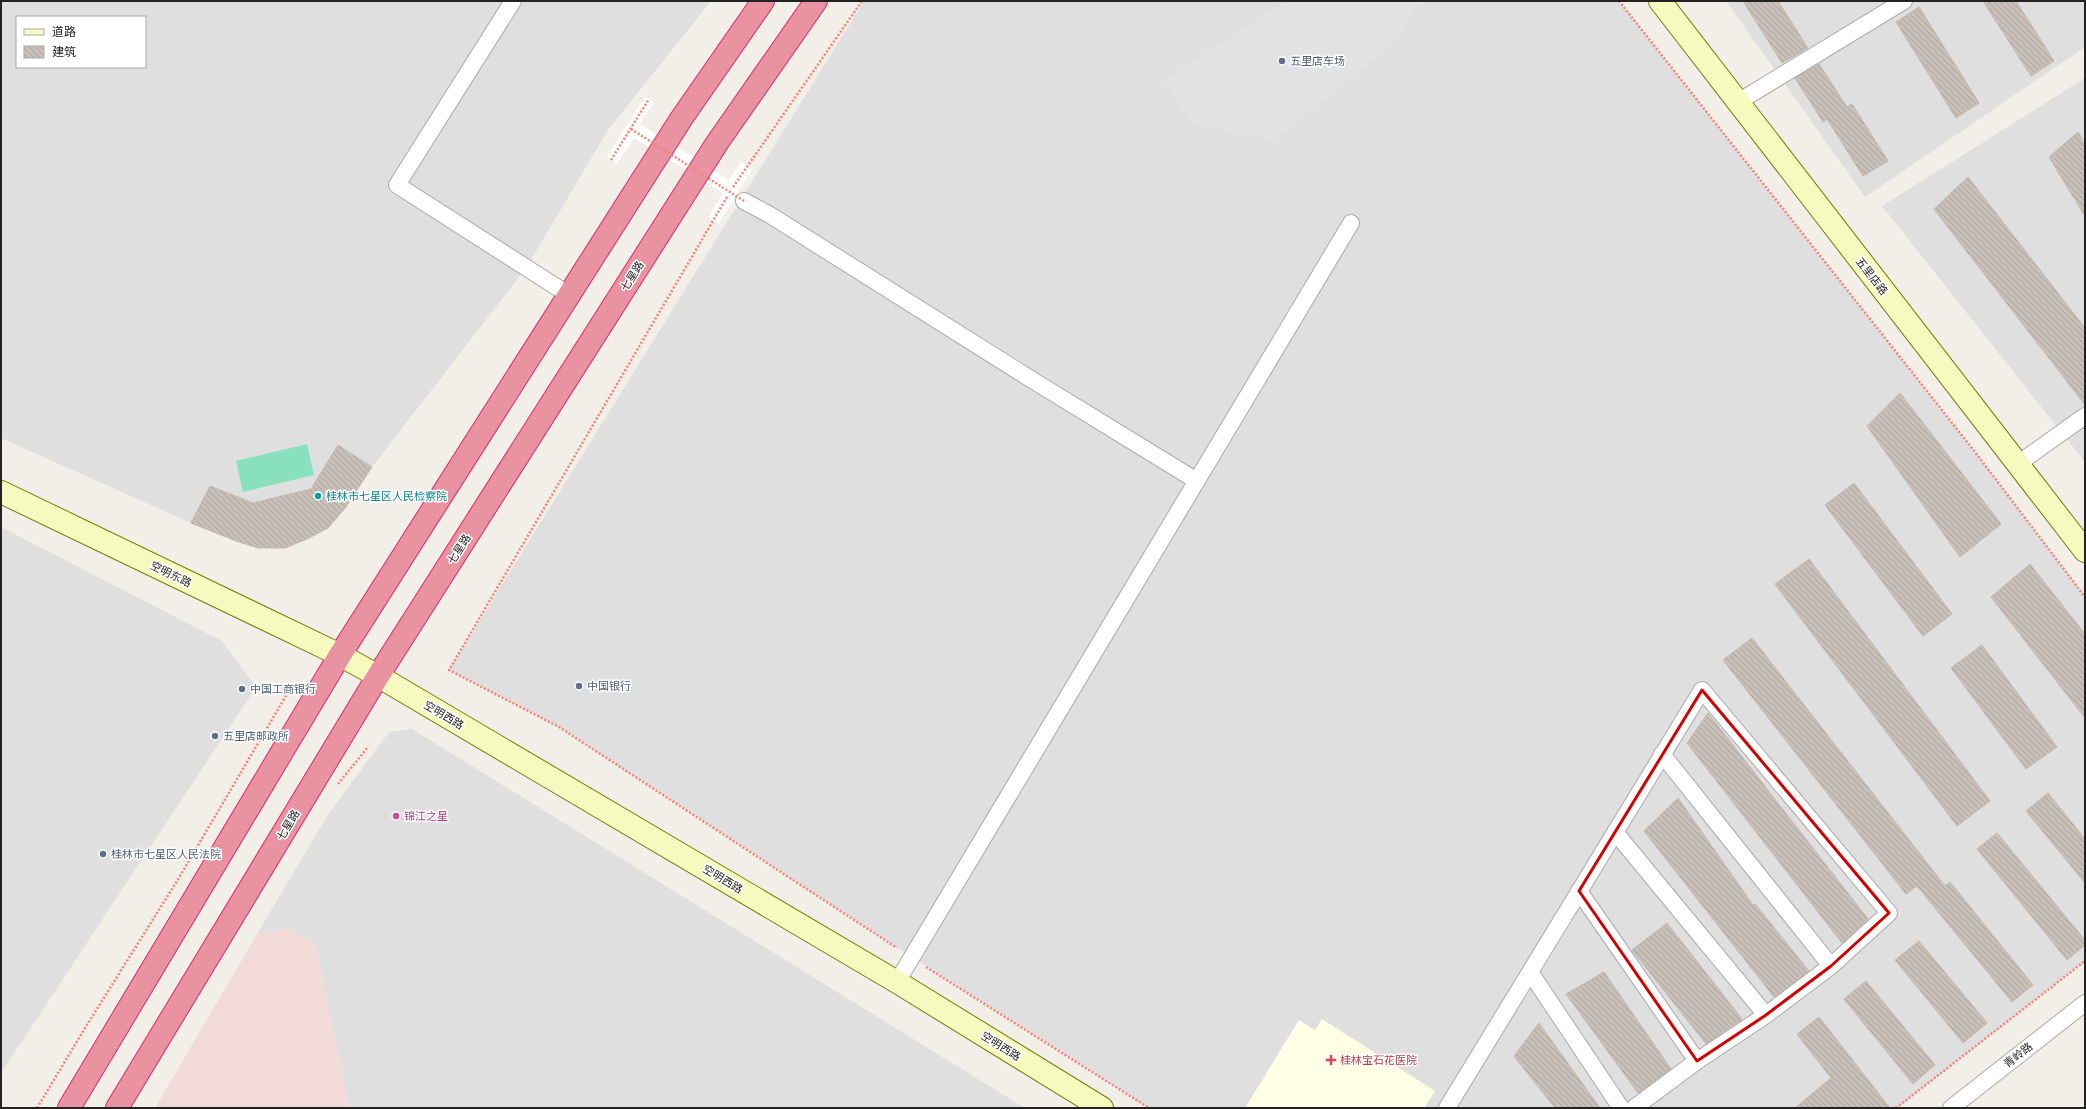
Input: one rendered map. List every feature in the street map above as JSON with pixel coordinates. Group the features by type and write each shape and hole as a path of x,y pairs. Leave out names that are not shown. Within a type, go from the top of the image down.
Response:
{"highway":[{"path":"69,1108 340,655 681,120 764,1"},
{"name":"七星路","path":"117,1108 378,676 717,143 816,1"}],"main road":[{"name":"五里店路","path":"1660,1 1841,237 2019,463 2085,551"},
{"name":"空明东路","path":"1,492 340,655"},
{"name":"空明西路","path":"340,655 897,982 1102,1108"}],"street":[{"path":"513,1 398,185 569,295"},
{"path":"1738,102 1904,1"},
{"path":"744,201 770,215 1029,378 1197,481"},
{"path":"897,982 1351,223"},
{"path":"2019,463 2085,416"},
{"path":"1447,1108 1702,690 1889,913 1831,966 1766,1015 1697,1061 1634,1108"},
{"path":"1662,754 1831,966"},
{"path":"1615,832 1766,1015"},
{"path":"1579,890 1697,1061"},
{"path":"1530,972 1621,1108"},
{"name":"青岭路","path":"1959,1106 2085,1003"}],"path":[{"path":"712,220 746,166 862,1"},
{"path":"1619,1 1975,452 2085,597"},
{"path":"611,160 649,99"},
{"path":"631,129 729,193 744,201"},
{"path":"746,166 712,220 449,670 559,727 912,957 1149,1108"},
{"path":"37,1108 84,1028 181,875 287,694"},
{"path":"1896,1108 2085,961"}],"highlighted area":[{"path":"1702,690 1889,913 1831,966 1766,1015 1697,1061 1579,891"}],"shaded area":[{"path":"1,1 711,1 608,130 526,268 372,467 338,445 311,489 253,503 210,486 191,523 1,438"},
{"path":"864,1 1619,1 1975,452 2085,597 2085,961 1898,1108 1149,1108 912,957 559,727 449,670"},
{"name":"五里店车场","path":"1287,1 1421,1 1394,43 1274,140 1191,124 1164,80"},
{"path":"1726,1 2085,1 2085,47 1865,197"},
{"path":"2085,78 2085,462 1882,206"},
{"path":"1,527 222,641 256,687 1,1073"},
{"path":"412,729 1025,1108 349,1108 316,947 257,934 329,813 389,732"},
{"path":"289,928 316,946 349,1108 155,1108 257,934"},
{"name":"桂林宝石花医院","path":"1322,1019 1435,1091 1424,1108 1245,1108 1299,1020 1315,1030"}],"green space":[{"path":"307,444 314,475 243,492 236,461"}],"pier":[{"path":"645,97 654,102 640,124 729,180 741,162 752,170 718,224 708,217 723,193 634,138 617,164 607,157"}],"building":[{"path":"1743,1 1778,1 1808,48 1782,63"},
{"path":"1983,1 2016,1 2054,61 2031,76"},
{"path":"1919,7 1979,103 1956,118 1896,22"},
{"path":"1819,64 1847,107 1852,104 1888,161 1863,176 1827,119 1823,122 1795,78"},
{"path":"2078,132 2085,144 2085,216 2049,157"},
{"path":"1968,177 2085,328 2085,405 1934,209"},
{"path":"1900,393 2001,524 1960,557 1867,426"},
{"name":"桂林市七星区人民检察院","path":"338,445 372,467 345,508 328,528 285,548 258,548 191,523 210,486 253,503 311,489"},
{"path":"1854,483 1952,614 1923,636 1825,505"},
{"path":"1809,559 1990,801 1957,826 1775,584"},
{"path":"2030,564 2085,634 2085,718 1991,597"},
{"path":"1752,638 1945,886 1950,882 2033,985 2012,1002 1917,886 1906,894 1723,660"},
{"path":"1982,645 2057,747 2026,769 1951,668"},
{"path":"1708,713 1868,919 1842,943 1687,743"},
{"path":"2048,793 2085,839 2085,883 2026,811"},
{"path":"1678,798 1753,905 1755,904 1809,971 1774,997 1644,831"},
{"path":"1997,833 2085,940 2085,945 2067,960 1977,849"},
{"path":"1667,923 1742,1019 1706,1044 1632,950"},
{"path":"1919,941 1987,1023 1963,1043 1895,960"},
{"path":"1604,972 1671,1069 1638,1093 1566,994"},
{"path":"1866,981 1935,1065 1913,1084 1844,999"},
{"path":"1819,1017 1890,1108 1795,1108 1831,1078 1797,1034"},
{"path":"1539,1023 1600,1108 1555,1108 1514,1056"}],"place":[{"name":"五里店车场","path":"1282,61"},
{"name":"桂林市七星区人民检察院","path":"318,496"},
{"name":"中国银行","path":"579,686"},
{"name":"中国工商银行","path":"242,689"},
{"name":"五里店邮政所","path":"215,736"},
{"name":"锦江之星","path":"396,816"},
{"name":"桂林市七星区人民法院","path":"103,854"},
{"name":"桂林宝石花医院","path":"1331,1060"}]}
